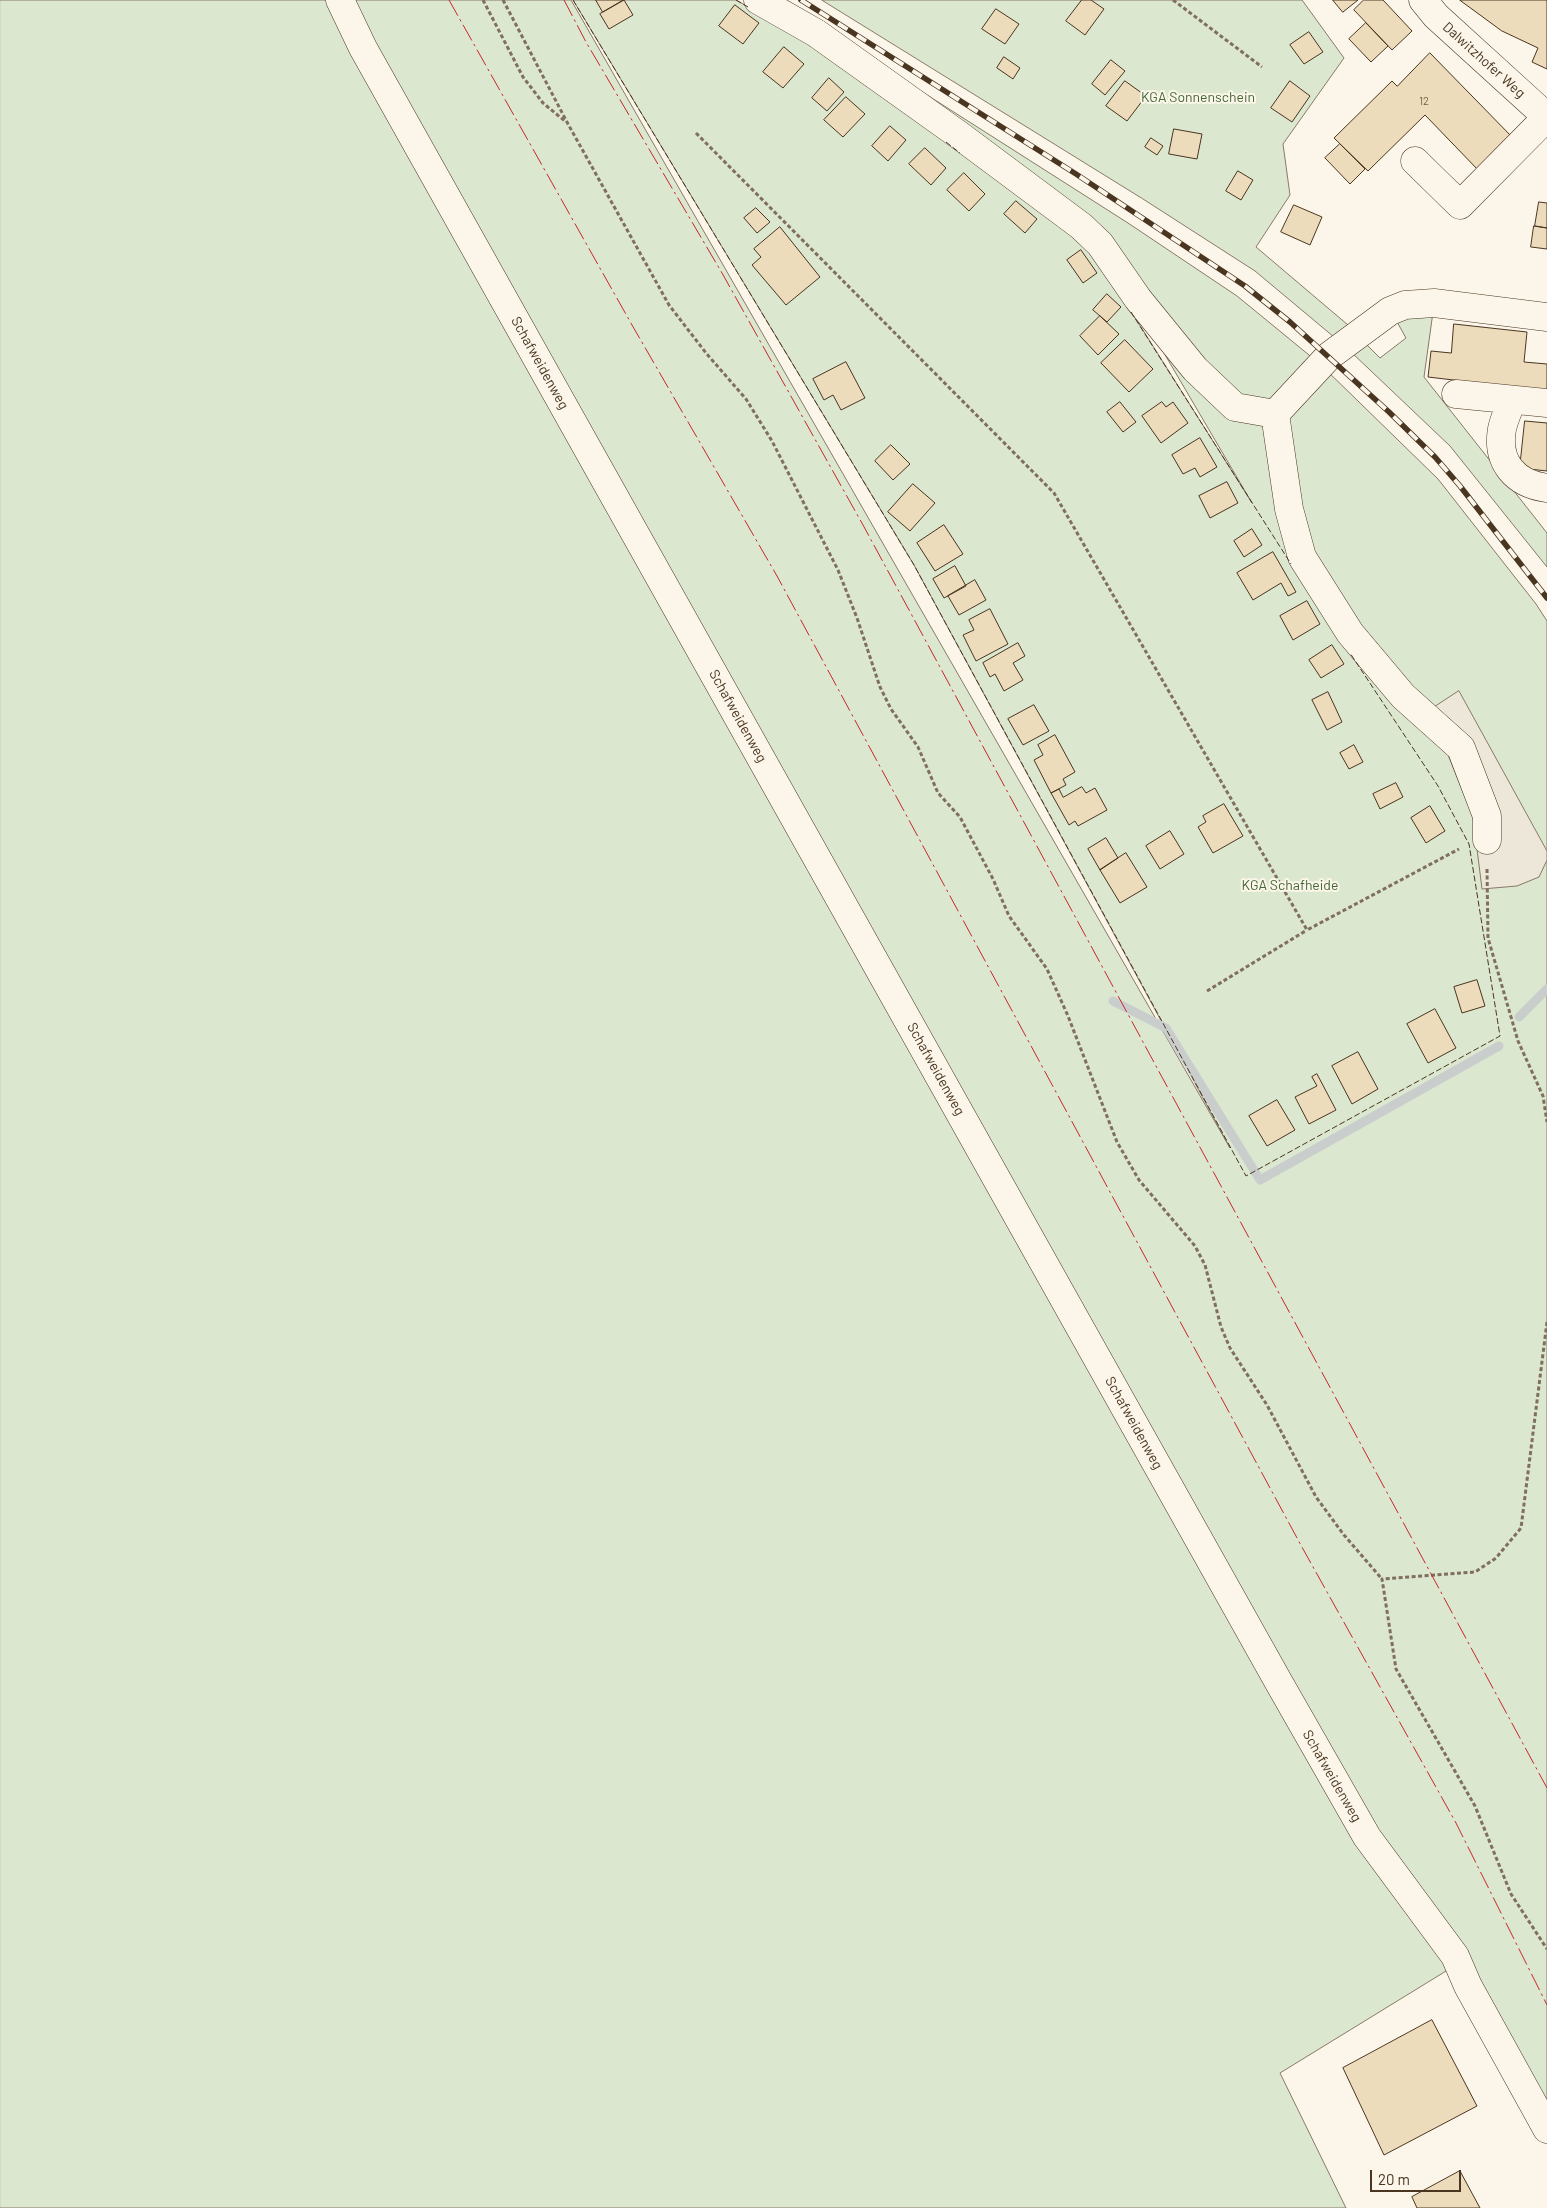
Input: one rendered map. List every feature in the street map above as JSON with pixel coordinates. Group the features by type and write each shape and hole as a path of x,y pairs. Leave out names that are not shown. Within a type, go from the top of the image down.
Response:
{"street":[{"name":"Schafweidenweg","path":"340,0 368,57 1278,1681 1367,1837 1454,1956 1468,1986 1547,2129"},
{"path":"758,0 816,33 959,134 1082,226 1100,244 1138,299 1202,375 1235,407 1275,414"},
{"name":"Dalwitzhofer Weg","path":"1423,0 1436,16 1547,117"},
{"path":"1415,161 1460,206 1547,117"},
{"path":"1275,414 1329,356 1390,311 1405,305 1434,303 1547,317"},
{"path":"1456,394 1547,403"},
{"path":"1512,400 1502,431 1504,456 1514,476 1533,486 1547,488"},
{"path":"1275,414 1289,509 1302,556 1350,633 1402,696 1461,748 1487,816 1487,840"}],"path":[{"path":"483,0 523,77 544,103 568,124"},
{"path":"503,0 568,124 669,304 706,353 746,399 772,441 838,570 857,618 880,686 891,709 918,747 938,793 960,817 993,879 1009,916 1047,969 1068,1016 1117,1142 1139,1180 1194,1246 1205,1265 1221,1328 1230,1348 1267,1405 1316,1497 1344,1535 1382,1579 1396,1669 1476,1806 1511,1894 1547,1949"},
{"path":"1173,0 1262,67"},
{"path":"696,133 1054,493 1307,930"},
{"path":"1207,992 1307,930 1469,844 1487,840 1488,938 1518,1041 1543,1096 1547,1122"},
{"path":"1382,1579 1475,1572 1496,1558 1521,1528 1547,1322"}],"green space":[{"name":"KGA Schafheide","path":"0,0 571,0 1230,1148 914,565 573,0 736,0 811,42 1093,251 1252,503 1100,244 902,79 1128,223 1237,296 1320,364 1438,479 1536,604 1547,621 1547,2109 1464,1960 1280,2073 1346,2208 0,2208"},
{"name":"KGA Sonnenschein","path":"822,0 1302,0 1344,58 1283,144 1290,195 1256,247 1348,325 1334,337 1255,271 1143,199"},
{"path":"1433,312 1424,377 1547,533 1547,567 1450,446 1350,351 1362,340 1380,358 1406,338 1396,320"}],"shaded area":[{"path":"1459,691 1547,851 1547,860 1539,877 1517,886 1482,889 1473,817 1430,710"}],"building":[{"path":"596,0 624,0 603,12"},
{"path":"624,0 633,15 609,29 600,14"},
{"path":"1082,0 1091,0 1104,9 1085,35 1066,21"},
{"path":"1333,0 1358,0 1343,12"},
{"path":"1364,0 1383,0 1412,31 1392,50 1354,10"},
{"path":"1460,0 1547,0 1547,69 1532,62 1538,48 1502,31"},
{"path":"735,5 759,23 743,44 719,26"},
{"path":"996,9 1019,24 1005,44 982,29"},
{"path":"1366,23 1388,46 1371,62 1349,39"},
{"path":"1309,32 1323,52 1304,64 1290,45"},
{"path":"784,47 804,64 783,88 763,72"},
{"path":"1430,53 1514,139 1480,172 1425,115 1368,171 1334,138 1392,81 1397,86"},
{"path":"1004,57 1020,68 1013,79 997,68"},
{"path":"1111,60 1125,71 1105,95 1092,84"},
{"path":"829,78 844,92 827,111 812,98"},
{"path":"1125,81 1146,96 1127,121 1106,106"},
{"path":"1290,81 1310,96 1292,122 1271,108"},
{"path":"846,97 865,114 843,137 824,120"},
{"path":"890,126 906,140 888,161 872,146"},
{"path":"1174,129 1202,134 1197,159 1169,154"},
{"path":"1151,138 1163,146 1157,155 1145,147"},
{"path":"1340,144 1365,169 1350,184 1325,158"},
{"path":"925,148 946,168 931,185 909,164"},
{"path":"1238,171 1253,180 1241,200 1226,191"},
{"path":"964,173 985,194 969,211 947,190"},
{"path":"1016,201 1037,219 1025,233 1004,214"},
{"path":"1539,202 1547,203 1547,228 1535,226"},
{"path":"1294,205 1322,217 1310,245 1281,232"},
{"path":"756,208 770,222 757,233 744,218"},
{"path":"1534,226 1547,228 1547,249 1531,247"},
{"path":"780,227 820,277 786,305 752,265 761,257 754,249"},
{"path":"1081,250 1097,273 1083,283 1067,260"},
{"path":"1107,294 1121,307 1107,322 1093,310"},
{"path":"1100,316 1119,334 1098,355 1080,336"},
{"path":"1454,324 1527,332 1524,362 1547,364 1547,391 1428,377 1431,351 1451,353"},
{"path":"1125,340 1153,369 1129,392 1101,363"},
{"path":"846,362 865,398 841,410 833,395 824,400 813,379"},
{"path":"1120,402 1136,422 1123,432 1107,412"},
{"path":"1162,402 1166,407 1173,402 1188,423 1161,443 1142,416"},
{"path":"1525,421 1547,423 1547,471 1520,468"},
{"path":"1200,438 1217,467 1200,477 1195,468 1183,474 1172,455"},
{"path":"891,445 910,464 893,480 875,461"},
{"path":"1227,482 1238,503 1210,518 1199,496"},
{"path":"913,484 935,503 910,531 888,512"},
{"path":"944,525 963,554 935,571 917,543"},
{"path":"1252,529 1262,545 1244,557 1234,541"},
{"path":"1273,552 1296,592 1288,596 1281,583 1253,600 1237,573"},
{"path":"955,566 966,586 944,598 933,579"},
{"path":"975,580 986,600 959,615 948,596"},
{"path":"1307,601 1320,624 1293,640 1280,616"},
{"path":"990,609 1008,644 976,661 963,635 974,630 969,620"},
{"path":"1018,643 1025,656 1013,663 1023,680 1004,691 995,674 990,677 983,663"},
{"path":"1332,645 1344,664 1321,678 1309,660"},
{"path":"1328,692 1342,722 1327,730 1312,700"},
{"path":"1034,705 1049,731 1023,745 1008,719"},
{"path":"1055,735 1075,772 1063,779 1066,785 1051,793 1034,760 1043,755 1038,745"},
{"path":"1354,745 1363,762 1349,769 1340,753"},
{"path":"1396,783 1403,797 1380,809 1373,794"},
{"path":"1082,787 1086,793 1095,788 1107,810 1078,826 1075,821 1069,825 1051,793 1059,789 1063,797"},
{"path":"1224,804 1243,836 1213,853 1198,827 1206,822 1203,816"},
{"path":"1430,806 1445,831 1426,843 1411,818"},
{"path":"1170,831 1184,854 1160,869 1146,846"},
{"path":"1106,838 1118,858 1100,870 1088,849"},
{"path":"1126,853 1147,887 1120,903 1100,870"},
{"path":"1477,980 1485,1006 1462,1013 1454,987"},
{"path":"1435,1009 1456,1048 1428,1063 1407,1024"},
{"path":"1358,1052 1378,1089 1352,1104 1332,1066"},
{"path":"1317,1074 1336,1110 1309,1124 1295,1097 1317,1086 1312,1077"},
{"path":"1277,1100 1295,1130 1267,1146 1249,1116"},
{"path":"1432,2020 1477,2106 1384,2155 1343,2068"},
{"path":"1460,2171 1480,2208 1417,2208 1412,2197"}],"waterway":[{"path":"1519,1017 1547,989"},
{"path":"1113,1001 1166,1028 1260,1180 1499,1046"}],"railway":[{"path":"801,0 1076,174 1245,286 1290,322 1389,412 1435,457 1460,486 1547,598"}],"fence":[{"path":"573,0 914,565 1246,1176 1500,1036 1469,844 1438,786 1350,653"},
{"path":"736,0 748,7"},
{"path":"946,142 960,153"},
{"path":"1131,312 1291,564"}],"power":[{"path":"449,0 632,325 777,576 1303,1549 1456,1823 1547,2005"},
{"path":"564,0 586,42 722,273 863,525 1547,1788"}]}
